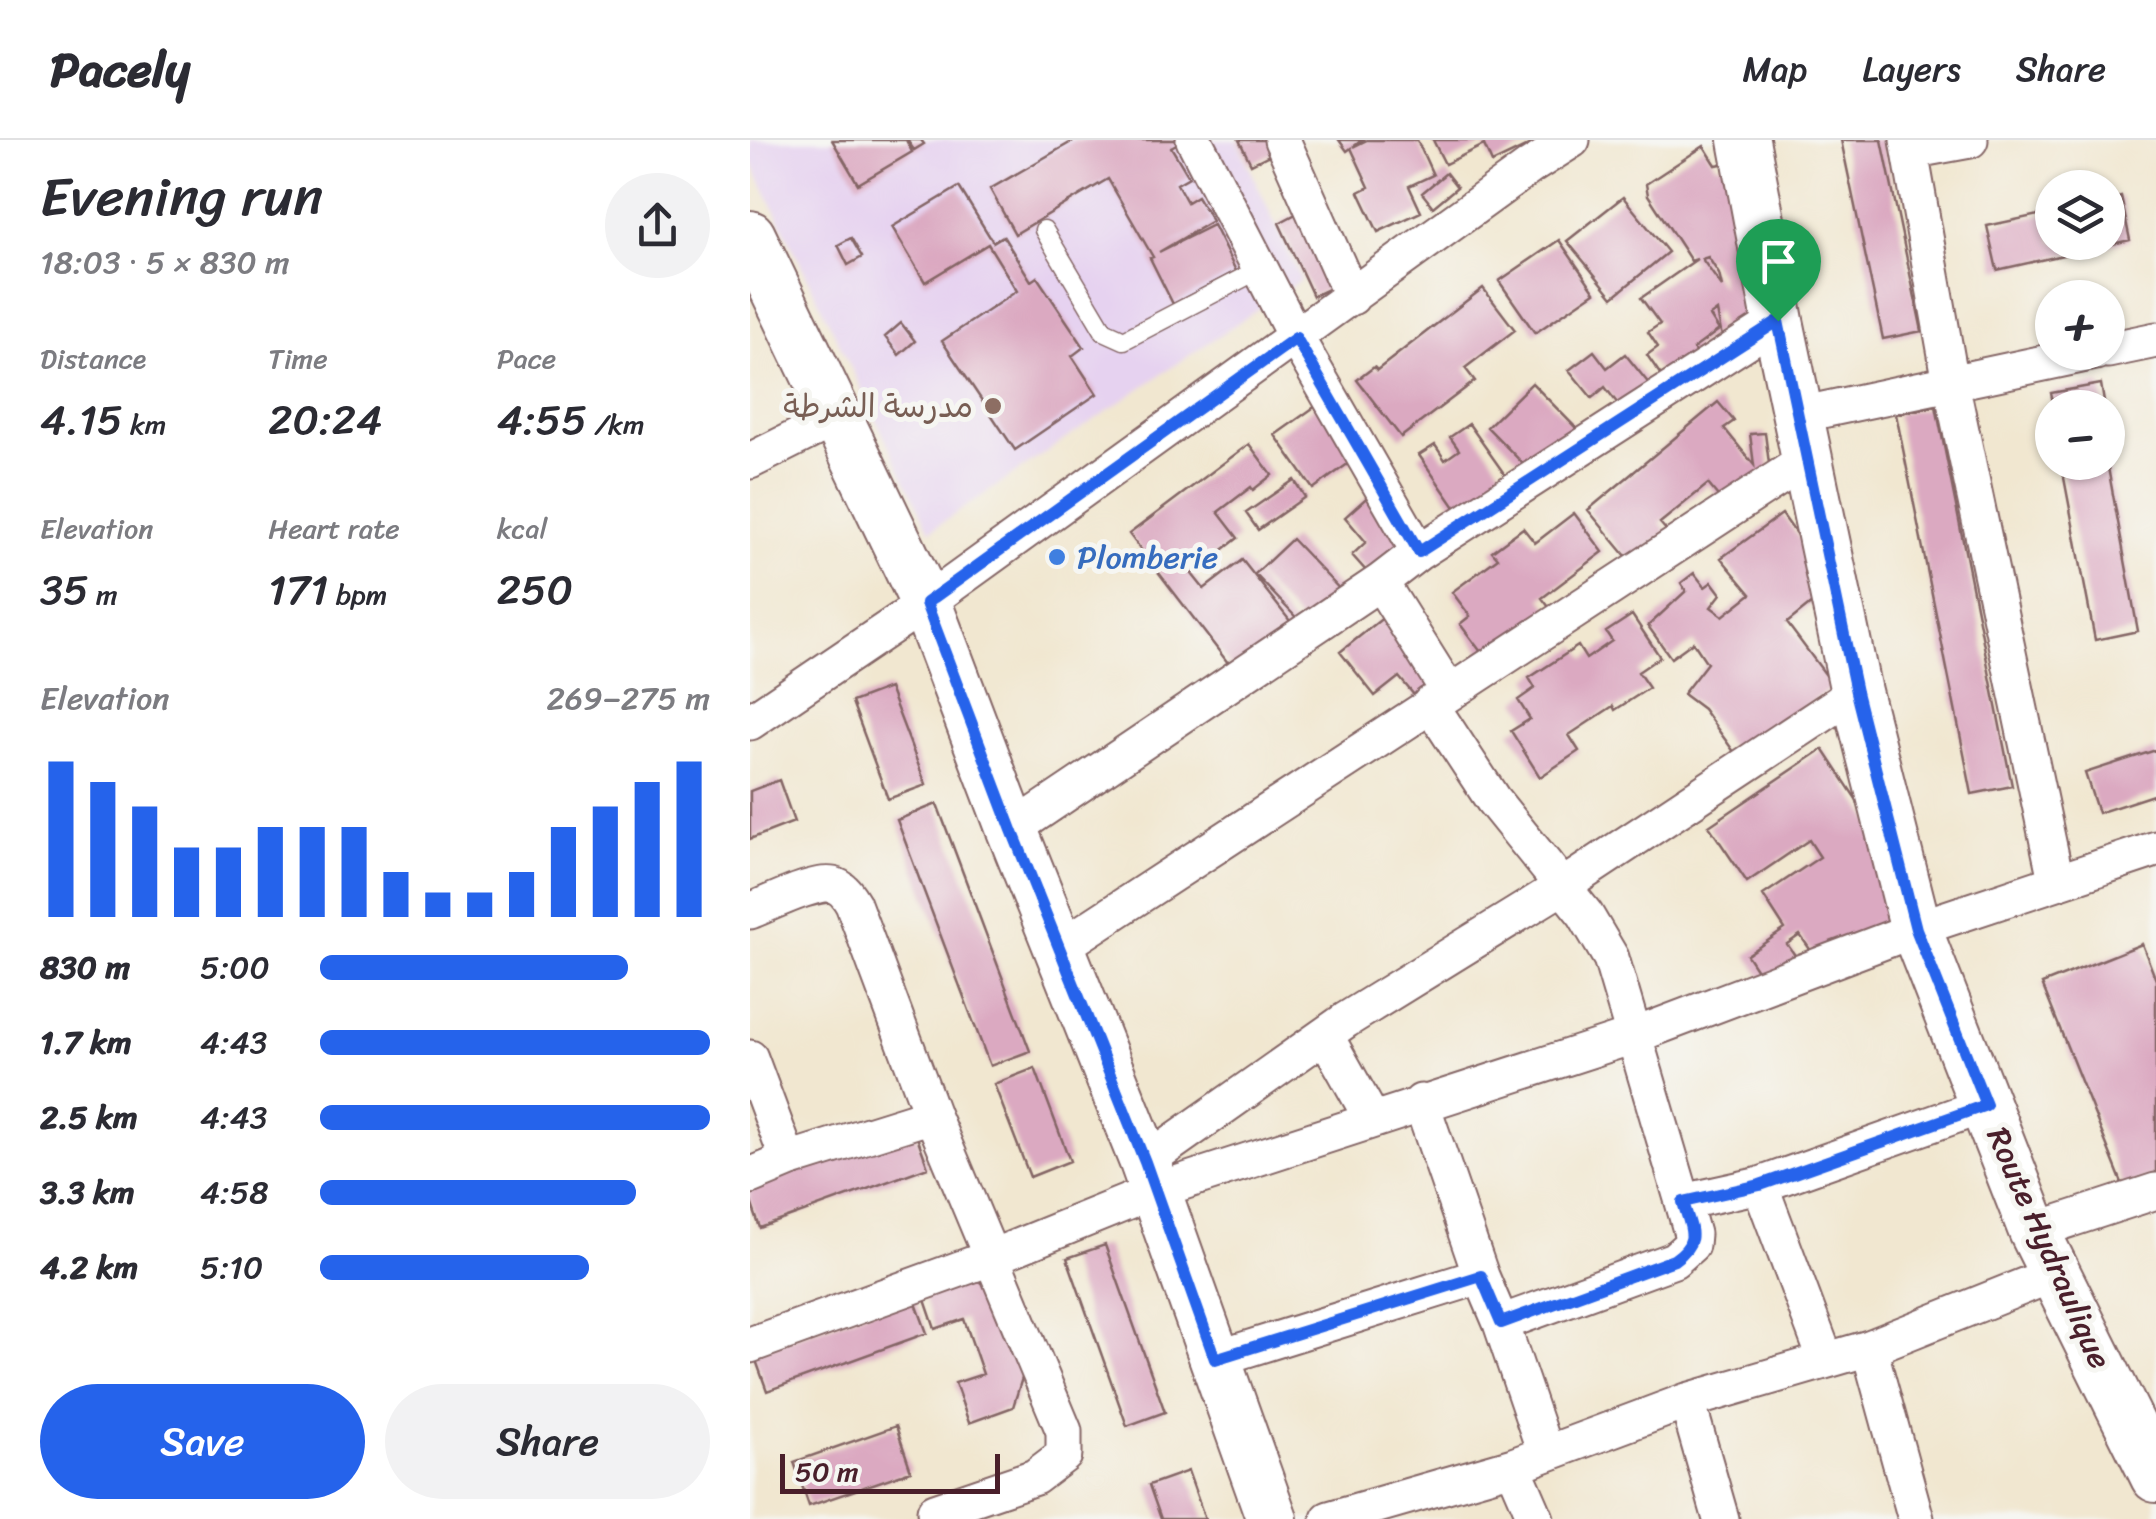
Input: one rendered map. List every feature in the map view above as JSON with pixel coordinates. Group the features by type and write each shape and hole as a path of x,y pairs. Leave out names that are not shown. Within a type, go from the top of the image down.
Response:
{"street":[{"path":"1194,140 1296,338 1419,552"},
{"path":"1282,140 1352,297"},
{"path":"750,722 926,603 1352,297 1526,153 1572,140"},
{"name":"Route Hydraulique","path":"1744,140 1856,692 1916,929 2044,1253 2156,1477"},
{"path":"1970,140 1909,146 1952,383 2056,880"},
{"path":"750,236 926,603 1150,1177 1272,1519"},
{"path":"1012,830 1419,552 1778,321"},
{"path":"2125,346 2156,340"},
{"path":"1061,947 1440,698 1804,437 1952,383 2035,365"},
{"path":"750,461 836,418"},
{"path":"1380,582 1493,800 1585,914 1611,958 1692,1234 1687,1251 1674,1260 1501,1323"},
{"path":"750,1345 990,1258 1150,1177 1325,1035 1563,886 1856,692"},
{"path":"1150,1177 1372,1119 1636,1035 1916,929 2156,849"},
{"path":"750,911 811,887 832,884 842,888 854,904 932,1115 1064,1431 1064,1455 1036,1476 934,1511"},
{"path":"1325,1035 1372,1119"},
{"path":"750,1058 788,1160"},
{"path":"1421,1102 1546,1452"},
{"path":"1683,1202 1760,1185 1986,1105"},
{"path":"750,1176 788,1160 932,1115"},
{"path":"1760,1185 1825,1358"},
{"path":"1329,1519 1512,1466 1687,1401 1869,1348 2156,1191"},
{"path":"1215,1359 1481,1276"},
{"path":"1869,1348 1916,1519"},
{"path":"1687,1401 1721,1519"},
{"path":"1512,1466 1536,1519"}],"lane":[{"path":"1044,230 1104,331 1124,340 1260,269"}],"shaded area":[{"name":"مدرسة الشرطة","path":"750,140 1237,140 1301,280 930,531 750,159"}],"building":[{"path":"832,140 906,140 912,152 858,184"},
{"path":"907,140 921,140 924,144 914,150"},
{"path":"1075,140 1184,140 1171,147 1189,177 1177,184 1187,202 1197,196 1212,221 1159,252 1213,225 1236,271 1173,304 1150,258 1153,257 1108,179 1015,234 990,189"},
{"path":"1239,140 1279,140 1283,148 1251,164"},
{"path":"1339,140 1362,140 1353,147 1367,140 1417,140 1433,175 1409,186 1421,212 1378,232 1359,192 1369,187 1351,148 1347,151"},
{"path":"1433,140 1540,140 1492,163 1484,145 1445,164"},
{"path":"1841,140 1882,140 1922,331 1883,339"},
{"path":"1704,146 1716,165 1732,162 1764,329 1722,337 1717,311 1710,316 1719,330 1693,349 1701,361 1667,384 1647,355 1658,347 1648,332 1660,324 1641,298 1697,259 1691,261 1648,195 1646,184","holes":["1708,257 1722,287 1702,259"]},
{"path":"1446,173 1457,187 1433,207 1422,193"},
{"path":"959,187 993,242 1003,236 1031,281 1037,277 1084,347 1072,356 1097,394 1015,450 942,341 1017,291 988,244 925,282 892,227"},
{"path":"1623,197 1668,252 1613,297 1567,241"},
{"path":"1309,207 1345,281 1313,296 1279,223"},
{"path":"2035,216 2035,260 2041,260 1997,270 1987,226"},
{"path":"2125,216 2130,240 2125,241"},
{"path":"851,238 862,257 848,265 838,245"},
{"path":"1559,240 1595,292 1535,333 1499,281"},
{"path":"1483,288 1515,330 1465,368 1475,381 1401,437 1357,380 1374,367 1377,370"},
{"path":"901,323 915,341 899,355 885,337"},
{"path":"1594,351 1607,368 1625,354 1650,385 1621,408 1605,387 1592,398 1569,370"},
{"path":"1532,383 1582,434 1537,478 1487,427"},
{"path":"2101,384 2102,390 2068,390"},
{"path":"1337,391 1374,445 1313,489 1275,435"},
{"path":"1718,402 1734,421 1724,428 1754,465 1750,434 1765,433 1770,471 1723,502 1708,484 1660,523 1667,531 1631,562 1588,510"},
{"path":"1936,406 2012,786 1972,794 1896,414"},
{"path":"1469,424 1510,482 1461,516 1419,455 1435,445 1445,460 1459,450 1450,437"},
{"path":"1249,444 1272,475 1218,512 1238,538 1192,574 1204,589 1242,560 1294,626 1235,672 1129,534"},
{"path":"1294,480 1305,497 1258,530 1246,513"},
{"path":"2064,480 2110,480 2138,631 2095,640"},
{"path":"1373,492 1418,532 1368,573 1352,555 1366,542 1345,517"},
{"path":"1574,513 1603,552 1542,598 1552,611 1487,660 1460,624 1470,616 1452,592 1498,558 1492,551 1523,528 1535,543"},
{"path":"1782,514 1833,586 1787,623 1834,686 1737,756 1703,709 1683,694 1707,663 1693,642 1671,658 1648,626 1686,591 1681,583 1694,573 1705,587 1712,582 1721,594 1711,607 1723,616 1751,594 1721,558"},
{"path":"1292,539 1346,596 1309,631 1255,574"},
{"path":"1389,613 1445,682 1420,702 1399,677 1375,696 1340,652"},
{"path":"1632,615 1660,657 1638,672 1649,688 1569,735 1579,751 1540,777 1511,731 1530,719 1518,700 1535,688 1529,678 1578,646 1586,659 1612,641 1606,632"},
{"path":"889,688 926,785 888,799 852,702"},
{"path":"1823,749 1925,903 1816,958 1800,935 1787,944 1799,961 1766,984 1747,955 1785,929 1763,895 1820,857 1809,840 1747,882 1709,826"},
{"path":"2156,750 2156,794 2098,813 2085,773"},
{"path":"779,780 794,822 750,839 750,791"},
{"path":"937,804 1030,1051 990,1066 897,820"},
{"path":"2142,944 2156,980 2156,1175 2124,1188 2042,984"},
{"path":"1035,1068 1070,1161 1030,1177 994,1084"},
{"path":"913,1126 928,1167 760,1228 750,1199 750,1185"},
{"path":"1105,1245 1165,1412 1127,1426 1067,1258"},
{"path":"966,1275 996,1289 1025,1368 1013,1407 969,1423 955,1383 983,1374 964,1319 935,1329 922,1291"},
{"path":"913,1295 927,1333 767,1391 753,1352"},
{"path":"896,1426 911,1471 809,1506 794,1462"},
{"path":"1188,1471 1205,1519 1161,1519 1149,1485"}],"place":[{"name":"مدرسة الشرطة","path":"993,406"},
{"name":"Plomberie","path":"1057,557"}],"route":[{"path":"1778,321 1856,692 1916,929 1986,1105 1760,1185 1683,1202 1693,1241 1674,1260 1501,1323 1481,1276 1215,1359 1145,1162 926,603 1296,338 1419,552 1778,321"}]}
